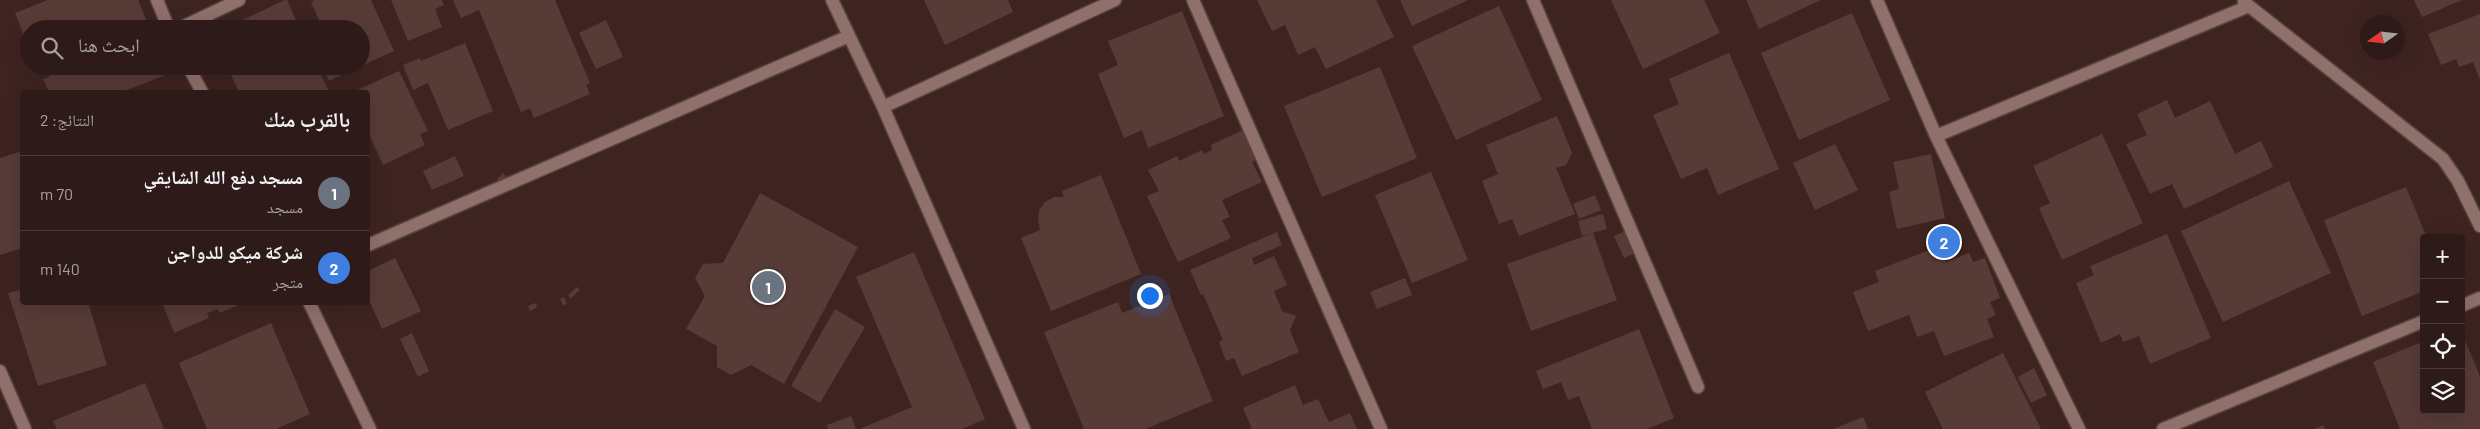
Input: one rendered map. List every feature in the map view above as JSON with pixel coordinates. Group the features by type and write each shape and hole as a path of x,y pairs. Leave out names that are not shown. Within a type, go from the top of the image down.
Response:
{"street":[{"path":"157,0 165,20"},
{"path":"197,20 239,0"},
{"path":"832,0 883,107 1024,429"},
{"path":"883,107 1115,0"},
{"path":"1193,0 1381,429"},
{"path":"1533,0 1698,387"},
{"path":"1877,0 1936,136 2079,429"},
{"path":"1936,136 2246,3 2443,159 2458,181 2480,226"},
{"path":"370,244 849,36"},
{"path":"193,75 201,90"},
{"path":"2465,304 2480,298"},
{"path":"310,305 370,429"},
{"path":"2164,429 2420,323"},
{"path":"0,371 25,429"}],"building":[{"path":"48,0 138,0 146,20 20,20 20,26 15,13"},
{"path":"287,0 296,20 242,20"},
{"path":"315,0 371,0 394,51 370,62 370,20 319,20 311,2"},
{"path":"391,0 442,0 444,5 435,9 442,27 408,41"},
{"path":"453,0 555,0 590,83 586,85 590,94 534,118 530,108 521,112 479,10 461,18"},
{"path":"924,0 1008,0 1013,12 945,45"},
{"path":"1257,0 1376,0 1394,37 1326,69 1315,47 1298,55 1285,25 1272,31"},
{"path":"1400,0 1468,0 1412,26"},
{"path":"1611,0 1704,0 1720,33 1643,69"},
{"path":"1746,0 1821,0 1759,29"},
{"path":"2414,0 2462,0 2422,17"},
{"path":"1499,6 1542,100 1456,140 1412,46"},
{"path":"1182,11 1224,116 1148,148 1142,130 1124,138 1098,74 1118,65 1108,41"},
{"path":"1852,13 1890,100 1799,140 1761,53"},
{"path":"2480,14 2480,80 2473,62 2459,67 2456,59 2441,65 2428,34"},
{"path":"606,20 623,57 596,69 579,33"},
{"path":"465,43 493,111 448,130 428,83 413,90 403,65 420,58 421,61"},
{"path":"1729,53 1779,169 1718,195 1707,168 1681,179 1653,115 1679,104 1669,79"},
{"path":"1380,67 1417,158 1322,197 1284,106"},
{"path":"399,71 428,131 420,134 425,145 383,165 370,136 370,90 357,90"},
{"path":"49,75 165,75 127,90 48,90 43,79 50,77"},
{"path":"231,75 321,75 328,90 238,90"},
{"path":"326,75 341,75 329,81"},
{"path":"2167,100 2175,118 2210,101 2235,154 2261,141 2273,167 2184,209 2172,184 2150,194 2126,144 2147,135 2137,114"},
{"path":"1557,116 1572,153 1566,165 1556,168 1575,214 1519,236 1512,219 1499,224 1482,181 1498,174 1486,145"},
{"path":"1245,129 1258,158 1252,162 1262,182 1222,200 1230,217 1222,220 1231,238 1178,262 1147,196 1159,191 1148,170 1177,156 1179,161 1202,150 1204,154 1212,150 1211,145"},
{"path":"2102,134 2143,223 2062,260 2039,208 2050,203 2033,166"},
{"path":"1835,144 1858,190 1815,210 1793,163"},
{"path":"20,152 20,249 0,255 0,158"},
{"path":"1931,154 1945,218 1897,229 1889,192 1899,189 1893,162"},
{"path":"455,156 464,176 432,190 423,171"},
{"path":"1431,172 1468,260 1412,283 1375,195"},
{"path":"503,173 506,176 499,182 497,179"},
{"path":"1101,175 1141,274 1051,311 1021,238 1040,230 1039,210 1045,202 1054,197 1064,197 1062,191"},
{"path":"2289,181 2331,273 2223,322 2181,231"},
{"path":"2406,187 2425,234 2420,234 2420,293 2362,316 2324,220"},
{"path":"760,193 858,247 784,384 751,365 731,375 717,367 717,346 686,329 705,296 695,278 703,264 723,263"},
{"path":"1595,195 1601,210 1579,219 1573,204"},
{"path":"1603,214 1607,229 1582,236 1578,221"},
{"path":"1628,230 1638,252 1624,258 1614,236"},
{"path":"1277,232 1282,245 1252,258 1254,265 1274,256 1287,285 1274,291 1282,311 1296,316 1290,330 1299,352 1242,376 1234,358 1226,361 1219,342 1223,340 1203,294 1201,295 1190,270"},
{"path":"1593,233 1617,300 1531,331 1507,264"},
{"path":"2167,234 2211,338 2150,364 2139,336 2123,342 2120,334 2101,343 2076,283 2094,275 2090,266"},
{"path":"1940,246 1946,262 1969,253 1973,262 1985,258 2000,298 1990,302 1996,315 1987,319 1994,337 1944,356 1934,331 1917,337 1909,315 1868,331 1853,292 1879,282 1875,271"},
{"path":"914,252 985,419 962,429 860,429 912,407 856,277"},
{"path":"395,258 421,311 382,329 370,302 370,270"},
{"path":"1405,278 1412,295 1377,309 1370,292"},
{"path":"577,287 580,290 571,298 568,295"},
{"path":"20,290 20,305 89,305 107,365 38,386 8,293"},
{"path":"1169,294 1213,401 1145,429 1084,429 1044,332 1118,302 1122,313"},
{"path":"564,297 567,304 563,305 560,299"},
{"path":"536,303 537,307 530,311 528,306"},
{"path":"163,305 237,305 219,313 218,309 207,313 209,318 174,333"},
{"path":"835,309 865,327 820,403 791,386"},
{"path":"271,323 310,414 276,429 207,429 179,363"},
{"path":"1639,329 1674,418 1647,429 1592,429 1579,396 1568,400 1561,382 1543,389 1536,371"},
{"path":"412,333 429,371 418,377 400,339"},
{"path":"2465,340 2480,376 2480,429 2400,429 2373,362 2420,343 2420,414 2465,414"},
{"path":"2003,353 2041,429 1943,429 1925,392"},
{"path":"2034,368 2047,395 2031,403 2018,377"},
{"path":"145,383 164,429 57,429 53,421"},
{"path":"1295,385 1303,405 1318,399 1329,422 1350,413 1357,429 1252,429 1243,408"},
{"path":"851,416 856,429 828,429 827,425"},
{"path":"1863,417 1868,429 1833,429"},
{"path":"2323,425 2325,429 2314,429"}],"place":[{"name":"شركة ميكو للدواجن","path":"1944,242"},
{"name":"مسجد دفع الله الشايقي","path":"768,287"}]}
